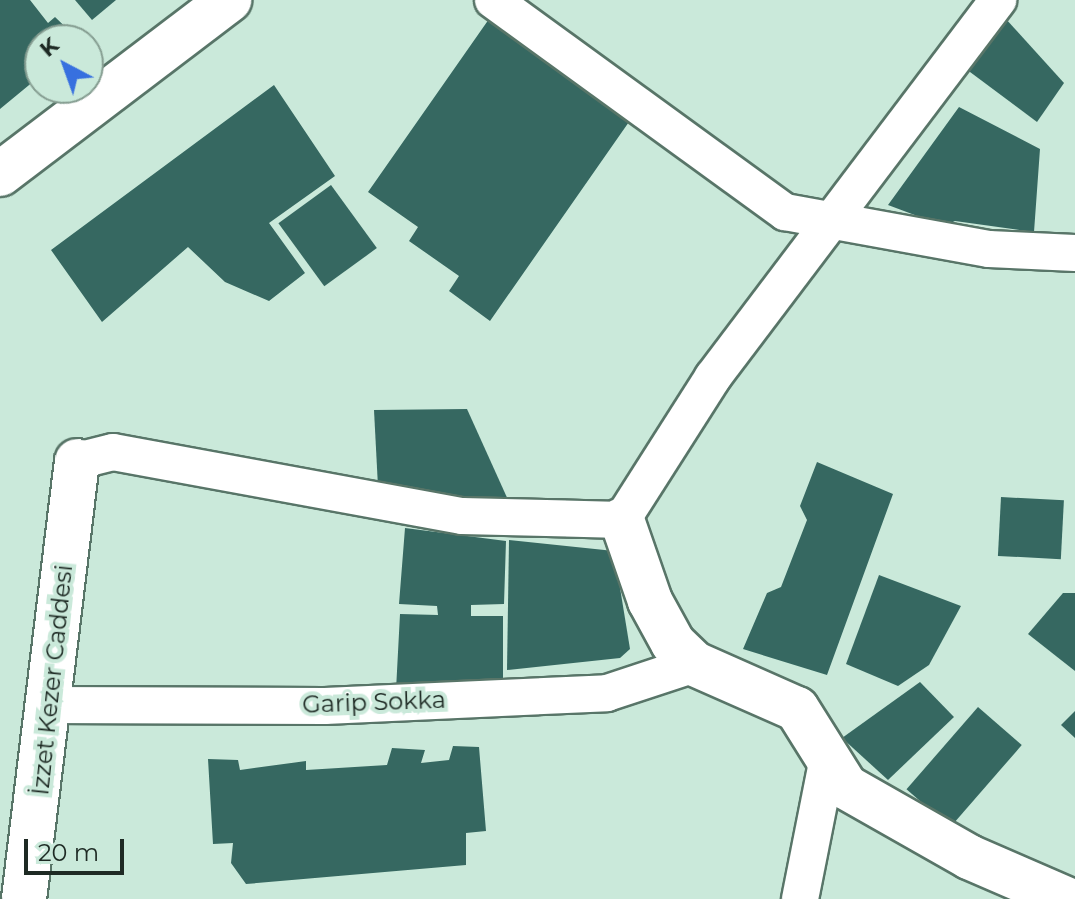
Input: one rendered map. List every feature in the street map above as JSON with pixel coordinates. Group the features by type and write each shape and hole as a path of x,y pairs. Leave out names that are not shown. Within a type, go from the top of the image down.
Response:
{"street":[{"path":"0,174 229,0"},
{"path":"493,0 785,212 989,249 1075,253"},
{"path":"622,520 713,377 998,0"},
{"path":"77,461 113,452 462,516 622,520"},
{"name":"İzzet Kezer Caddesi","path":"24,899 77,461"},
{"path":"622,520 650,601 673,643 695,664 797,709 846,787 969,857 1065,899 1075,886"},
{"name":"Garip Sokka","path":"47,705 325,706 607,693 695,664"},
{"path":"800,899 828,758"}],"building":[{"path":"0,0 30,0 48,23 55,17 62,24 24,24 24,89 0,109"},
{"path":"75,0 116,0 92,20"},
{"path":"1005,18 1064,83 1037,122 966,69"},
{"path":"489,19 631,119 490,321 449,291 459,276 409,241 418,227 368,192"},
{"path":"274,85 335,176 269,223 305,273 269,301 225,282 188,247 102,322 51,250"},
{"path":"959,107 1040,149 1034,232 955,221 944,226 888,205"},
{"path":"331,185 377,248 324,286 278,223"},
{"path":"467,409 509,502 378,487 374,410"},
{"path":"817,462 893,494 827,675 743,649 767,593 781,587 807,520 800,506"},
{"path":"1001,497 1064,500 1061,559 998,556"},
{"path":"405,528 506,541 504,604 471,605 471,616 503,616 503,683 396,690 400,614 438,615 437,606 399,604"},
{"path":"509,540 614,551 630,649 620,658 507,670"},
{"path":"879,575 961,606 929,665 898,686 846,664"},
{"path":"1063,593 1075,593 1075,671 1028,634"},
{"path":"920,682 954,717 888,780 842,738"},
{"path":"978,707 1022,745 950,827 906,789"},
{"path":"1075,711 1075,738 1061,725"},
{"path":"453,746 479,747 486,831 466,833 466,865 246,884 231,863 233,843 213,844 208,759 238,760 240,770 306,761 306,770 387,765 392,748 425,750 421,763 449,760"}]}
